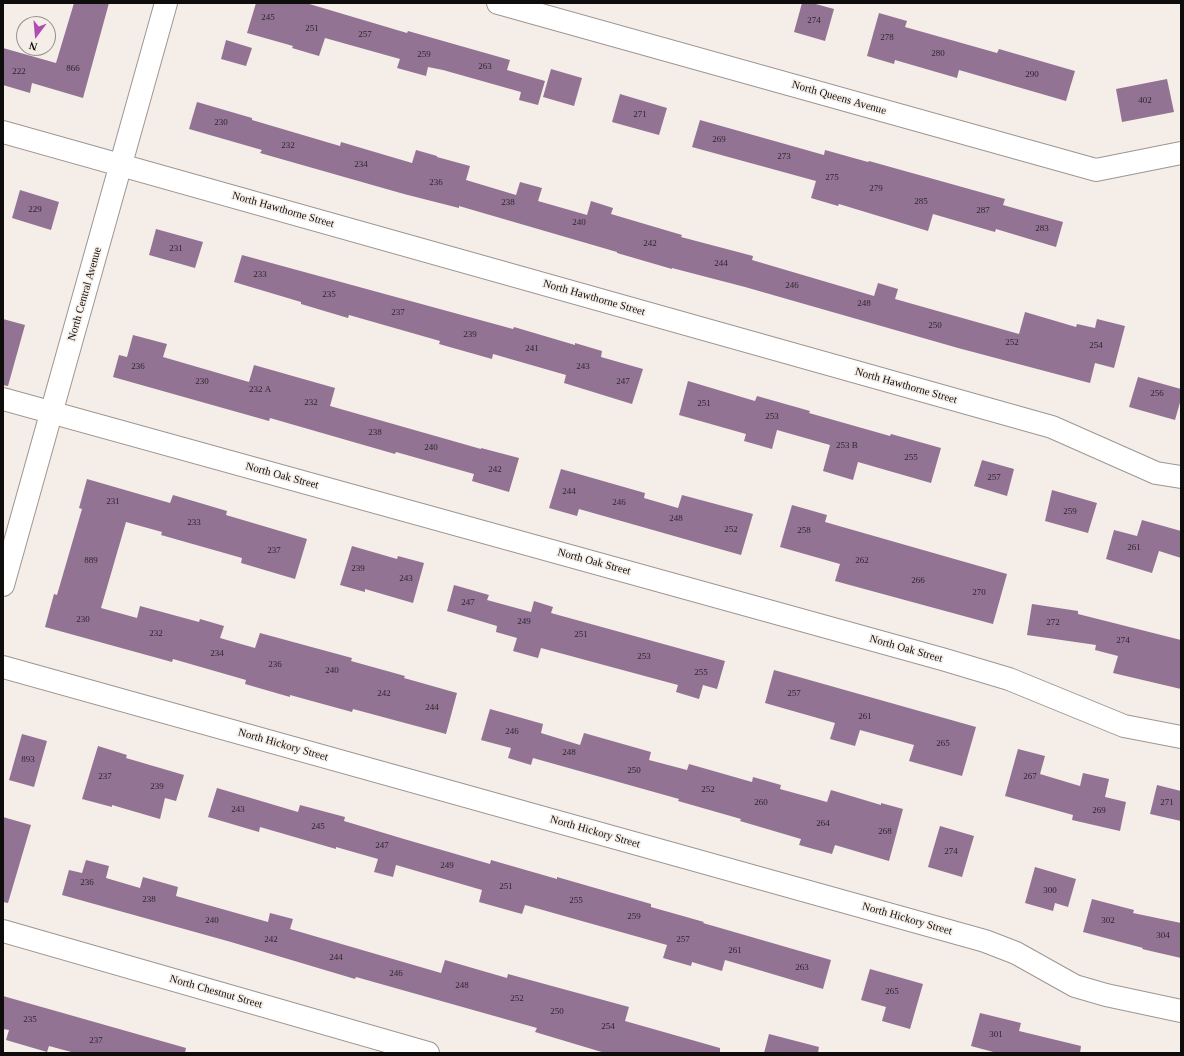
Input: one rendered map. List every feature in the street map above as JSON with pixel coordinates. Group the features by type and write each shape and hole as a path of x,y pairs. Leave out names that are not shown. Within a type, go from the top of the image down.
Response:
{"street":[{"name":"North Central Avenue","path":"3,585 166,3"},
{"name":"North Queens Avenue","path":"498,3 1096,170 1181,153"},
{"name":"North Hawthorne Street","path":"3,132 1052,427 1156,473 1181,477"},
{"name":"North Oak Street","path":"3,398 942,659 1009,679 1124,726 1181,736"},
{"name":"North Hickory Street","path":"3,667 985,940 1016,953 1074,986 1106,996 1181,1012"},
{"name":"North Chestnut Street","path":"3,931 428,1053"}],"building":[{"path":"74,3 109,3 83,98 32,83 30,93 3,85 3,48 16,52 16,56 31,56 56,63"},
{"path":"256,3 306,3 407,33 408,31 510,60 507,70 545,81 538,105 519,100 521,92 428,67 426,76 397,68 400,59 325,38 319,56 292,48 293,46 247,33"},
{"path":"802,3 812,3 834,9 825,41 794,32"},
{"path":"879,13 907,21 905,27 997,53 999,49 1075,71 1066,101 959,70 957,78 895,60 894,64 867,56"},
{"path":"226,40 252,48 246,66 221,59"},
{"path":"551,69 582,78 574,106 543,97"},
{"path":"1167,79 1174,112 1122,122 1116,89"},
{"path":"620,94 667,108 659,135 612,122"},
{"path":"197,102 340,146 341,142 412,163 416,150 470,166 466,180 516,195 520,182 542,188 538,201 587,215 591,201 613,208 611,214 682,235 681,237 753,256 752,260 874,296 878,283 898,289 895,299 1019,334 1025,312 1076,327 1077,324 1095,328 1097,319 1125,326 1114,368 1095,363 1090,383 958,348 745,287 672,269 459,206 459,208 404,194 260,153 262,150 189,129"},
{"path":"700,120 824,155 825,150 1005,199 1003,205 1063,222 1056,247 996,229 995,232 933,214 928,231 839,204 838,206 811,198 816,181 692,147"},
{"path":"20,190 59,202 51,230 12,218"},
{"path":"156,229 203,242 195,268 149,255"},
{"path":"242,255 513,329 514,327 575,345 575,343 602,351 601,357 643,369 632,404 564,383 566,375 493,354 492,359 439,344 440,341 349,315 348,318 234,282"},
{"path":"3,319 25,325 8,386 3,385"},
{"path":"133,335 167,344 163,357 249,382 254,365 335,388 330,406 481,449 519,458 509,492 472,481 474,474 396,452 395,454 270,418 269,421 113,377 119,355 127,357"},
{"path":"1138,377 1181,389 1181,399 1175,420 1129,407"},
{"path":"688,381 755,401 757,396 810,411 809,413 890,436 891,434 941,448 931,483 858,462 853,480 823,471 830,445 777,430 772,449 744,441 746,434 679,415"},
{"path":"982,460 1014,469 1007,496 974,486"},
{"path":"561,469 645,493 644,498 678,508 682,495 753,514 741,555 579,509 577,516 549,508"},
{"path":"87,479 170,503 173,495 227,511 226,515 307,539 295,579 241,563 242,558 161,535 162,532 126,522 101,608 137,618 140,606 199,622 200,619 224,626 220,638 255,648 260,633 352,658 351,661 405,676 404,678 457,693 446,734 353,709 352,712 290,695 290,697 245,684 246,680 173,659 172,662 45,627 54,594 57,595 82,509 79,508"},
{"path":"1052,490 1097,503 1088,533 1045,521"},
{"path":"792,505 827,515 825,522 1007,574 993,624 835,581 840,564 780,547"},
{"path":"1142,520 1181,531 1181,558 1159,551 1152,573 1106,559 1114,530 1137,536"},
{"path":"352,546 397,559 398,556 424,563 413,603 365,589 365,592 340,585"},
{"path":"454,585 489,595 487,600 531,612 534,601 553,607 551,613 725,661 717,689 703,685 699,699 676,692 678,685 541,648 538,658 513,651 517,638 496,632 497,626 447,611"},
{"path":"1032,604 1078,611 1078,614 1181,640 1181,689 1113,673 1118,656 1095,650 1096,645 1027,635"},
{"path":"774,670 976,727 962,776 909,761 914,745 860,730 855,746 830,739 835,723 765,703"},
{"path":"490,709 543,724 541,733 580,745 584,733 651,752 649,760 687,770 689,764 752,782 753,777 781,785 780,789 827,802 831,790 881,805 881,803 903,809 889,861 835,845 832,854 799,845 801,839 740,821 741,819 678,801 679,799 533,758 531,765 508,758 511,748 481,740"},
{"path":"22,734 47,741 34,787 9,780"},
{"path":"98,746 127,755 126,758 184,775 176,801 165,798 160,819 112,805 112,807 82,799"},
{"path":"1018,749 1045,756 1040,774 1080,786 1083,773 1109,779 1105,797 1126,802 1120,831 1072,820 1073,815 1005,796"},
{"path":"1157,785 1181,791 1181,821 1150,814"},
{"path":"217,788 298,812 300,805 345,817 344,821 404,839 490,864 491,860 557,879 557,877 651,904 651,907 704,922 703,923 831,960 823,989 725,960 722,971 692,962 691,966 663,958 667,945 525,905 522,914 479,902 482,890 396,865 393,877 374,872 378,859 336,847 336,849 260,827 259,832 208,817"},
{"path":"3,817 31,825 8,903 3,902"},
{"path":"940,826 974,836 962,877 928,867"},
{"path":"86,860 109,866 106,878 140,888 143,877 178,887 176,896 268,922 270,913 293,919 290,929 441,973 445,960 507,978 508,974 629,1007 625,1021 720,1048 720,1053 605,1053 535,1032 537,1028 356,977 355,979 231,942 62,895 69,870 82,873"},
{"path":"1035,867 1076,879 1068,907 1055,903 1053,911 1025,903"},
{"path":"1092,899 1134,910 1133,913 1181,923 1181,958 1142,949 1143,948 1083,932"},
{"path":"870,969 923,984 910,1029 882,1021 886,1007 861,1000"},
{"path":"3,996 186,1048 185,1053 75,1053 49,1046 47,1052 6,1040 9,1030 3,1029"},
{"path":"980,1013 1021,1023 1019,1031 1081,1046 1080,1053 997,1053 971,1046"},
{"path":"769,1034 819,1047 818,1053 764,1053"}]}
